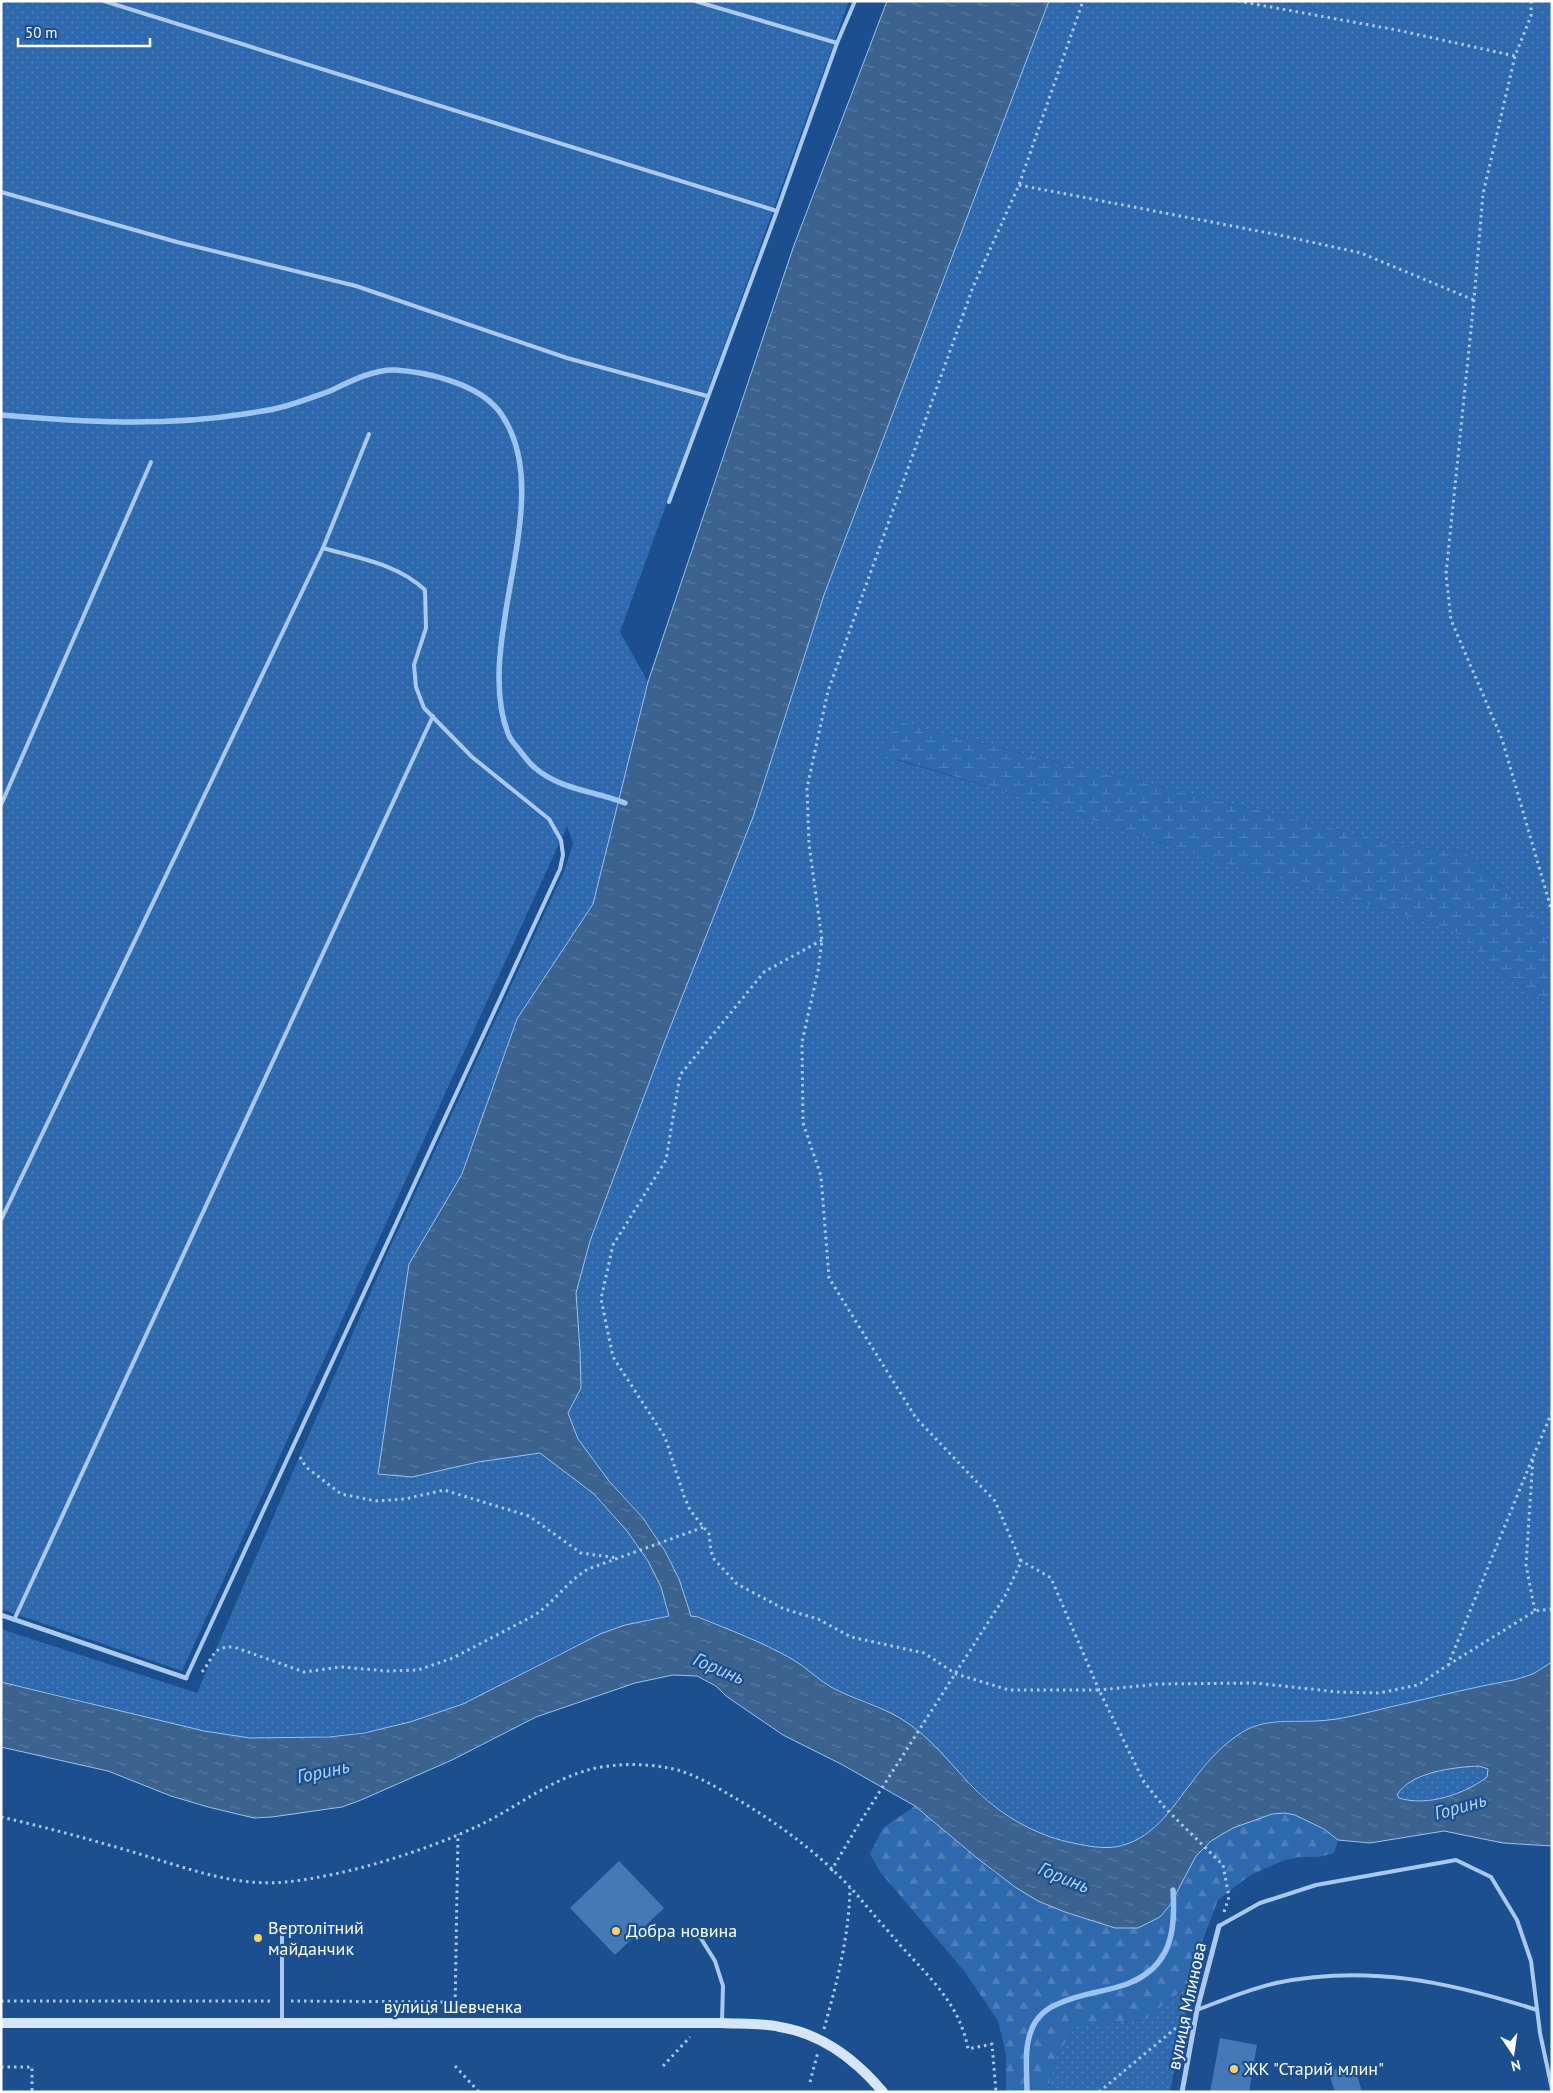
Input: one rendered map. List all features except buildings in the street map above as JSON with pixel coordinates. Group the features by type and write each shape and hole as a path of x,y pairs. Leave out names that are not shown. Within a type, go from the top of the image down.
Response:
{"street":[{"path":"1,1615 186,1678"},
{"name":"вулиця Млинова","path":"1182,2092 1197,2010 1218,1926"},
{"name":"вулиця Шевченка","path":"1,2023 722,2023 780,2026 821,2040 848,2056 866,2072 883,2092"}],"lane":[{"path":"104,1 777,211"},
{"path":"695,1 836,43"},
{"path":"669,502 777,211 836,43 855,1"},
{"path":"1,192 177,242 356,286 567,358 707,396"},
{"path":"1,1220 323,548 369,434"},
{"path":"1,805 151,462"},
{"path":"186,1678 562,862 561,840 549,819 467,752 439,726 434,716 424,708 416,688 414,665 426,628 425,590 413,579 387,566 323,548"},
{"path":"14,1620 434,716"},
{"path":"1218,1926 1260,1902 1316,1885 1456,1860 1491,1877 1516,1920 1531,1961 1535,1979 1537,2010 1552,2089"},
{"path":"282,1929 282,2023"},
{"path":"695,1929 716,1961 723,1986 722,2023"},
{"path":"1197,2010 1274,1983 1312,1976 1377,1974 1433,1982 1502,1999 1537,2010"}],"path":[{"path":"831,1871 857,1827 1005,1596 1021,1562 995,1501 916,1418 829,1278 821,1176 803,1122 802,1042 818,971 822,940 810,844 807,788 828,691 973,287 1019,185 1083,1"},
{"path":"1238,1 1397,30 1515,56"},
{"path":"1531,1 1531,16 1515,56 1482,194 1474,300 1446,574 1451,620 1502,739 1552,912"},
{"path":"1019,185 1279,235 1362,253 1474,300"},
{"path":"822,940 764,972 680,1075 666,1160 613,1245 601,1299 613,1357 665,1437 690,1510 709,1534 714,1559 737,1584 784,1609 818,1619 851,1637 924,1653 956,1674 1008,1690 1099,1690 1159,1684 1255,1683 1338,1692 1379,1693 1418,1685 1535,1611 1552,1609"},
{"path":"1448,1665 1552,1412"},
{"path":"295,1441 297,1451 306,1467 341,1494 376,1501 405,1498 444,1490 529,1516 581,1553 619,1558"},
{"path":"1533,1457 1526,1566 1535,1611"},
{"path":"186,1678 194,1677 200,1673 212,1654 218,1649 226,1647 234,1647 304,1672 341,1667 387,1671 418,1670 437,1665 535,1615 547,1607 579,1575 588,1569 704,1527"},
{"path":"1020,1559 1051,1578 1099,1690 1144,1782 1165,1808 1223,1865 1229,1897 1218,1926"},
{"path":"1,1816 218,1877 254,1882 283,1882 357,1868 405,1854 479,1826 510,1810 551,1784 586,1770 624,1765 670,1768 706,1781 765,1815 813,1850 831,1871 850,1887 941,1989 964,2029 968,2049 992,2044 996,2092"},
{"path":"286,2001 455,2002 458,1834"},
{"path":"810,2082 840,1970 850,1918 850,1887"},
{"path":"1,2001 276,2001"},
{"path":"1099,2092 1197,2010"},
{"path":"663,2066 703,2023"},
{"path":"455,2066 479,2092"},
{"path":"1,2067 32,2067 32,2092"}],"green space":[{"path":"1,1 849,1 620,632 648,682 593,904 517,1019 462,1174 409,1264 378,1473 412,1477 478,1462 540,1453 594,1494 627,1531 648,1561 661,1587 669,1616 647,1620 605,1633 565,1651 468,1702 399,1725 334,1736 253,1739 155,1720 1,1682 1,1629 197,1693 389,1250 565,869 573,843 567,826 182,1671 1,1609"},
{"path":"1049,1 1552,1 1552,952 1534,915 1464,851 1408,847 924,729 902,721 897,760 1032,800 1217,861 1452,929 1506,977 1552,1006 1552,1662 1533,1674 1514,1680 1352,1716 1321,1721 1278,1721 1258,1724 1232,1741 1208,1762 1176,1804 1155,1827 1130,1843 1115,1847 1091,1846 1068,1842 1040,1833 1016,1821 977,1789 921,1735 892,1713 829,1686 792,1659 746,1636 698,1617 691,1617 678,1577 659,1540 643,1518 584,1449 568,1413 581,1388 576,1293 590,1241 664,1043 753,817 824,595"},
{"path":"901,721 924,729 1408,847 1464,851 1534,915 1552,952 1552,1006 1506,977 1452,929 1217,861 1032,800 880,754"},
{"path":"1479,1766 1488,1769 1487,1777 1468,1789 1457,1793 1433,1800 1421,1801 1399,1798 1397,1795 1412,1780 1434,1772"},
{"path":"915,1806 995,1873 1038,1901 1065,1912 1170,1905 1188,1869 1203,1849 1214,1839 1241,1823 1270,1814 1284,1813 1302,1817 1338,1840 1334,1853 1319,1857 1298,1857 1282,1861 1249,1876 1218,1900 1195,1960 1191,1987 1185,1988 1144,2020 1078,2023 1055,2058 1047,2092 1006,2092 1006,2054 998,2021 965,1972 881,1873 870,1854 883,1828"},
{"path":"1191,1987 1170,2092 1047,2092 1055,2058 1078,2023 1144,2020 1185,1988"}],"water":[{"name":"Горинь","path":"887,1 1049,1 824,595 753,817 664,1043 590,1241 576,1293 581,1388 568,1413 578,1439 609,1481 643,1518 665,1551 679,1579 691,1616 746,1636 769,1647 797,1662 831,1687 900,1718 932,1743 988,1801 1008,1816 1031,1829 1055,1839 1097,1847 1115,1847 1128,1844 1140,1838 1160,1822 1213,1756 1231,1740 1256,1726 1266,1723 1325,1720 1353,1716 1514,1680 1533,1674 1552,1662 1552,1846 1503,1843 1444,1831 1370,1843 1338,1840 1324,1829 1295,1815 1285,1813 1272,1814 1233,1828 1211,1841 1196,1856 1170,1905 1160,1917 1138,1928 1115,1928 1038,1901 1015,1887 977,1858 915,1806 841,1764 783,1735 726,1696 716,1686 697,1676 673,1675 635,1683 536,1717 452,1760 361,1800 342,1807 272,1817 254,1818 208,1807 171,1796 108,1771 1,1747 1,1682 204,1731 250,1738 329,1737 364,1733 410,1722 463,1704 600,1634 625,1625 669,1616 661,1587 648,1561 627,1531 594,1494 540,1453 478,1462 412,1477 378,1474 409,1264 462,1174 517,1019 593,904 648,682 793,248","holes":["1479,1766 1488,1769 1487,1777 1478,1783 1468,1789 1445,1797 1421,1801 1399,1798 1397,1795 1403,1787 1412,1781 1434,1772"]}],"waterway":[{"path":"1,415 122,422 183,421 214,418 265,411 284,406 330,391 362,377 387,370 422,373 451,381 479,393 499,411 516,445 522,484 520,526 505,614 500,657 500,698 509,736 530,764 544,775 566,785 625,803"},
{"path":"1027,2092 1027,2045 1036,2021 1046,2010 1055,2005 1077,1997 1127,1984 1142,1977 1153,1968 1162,1958 1168,1946 1173,1920 1173,1890"}],"place":[{"name":"Добра новина","path":"616,1931"},
{"name":"Вертолітний майданчик","path":"258,1938"},
{"name":"ЖК \"Старий млин\"","path":"1234,2069"}]}
